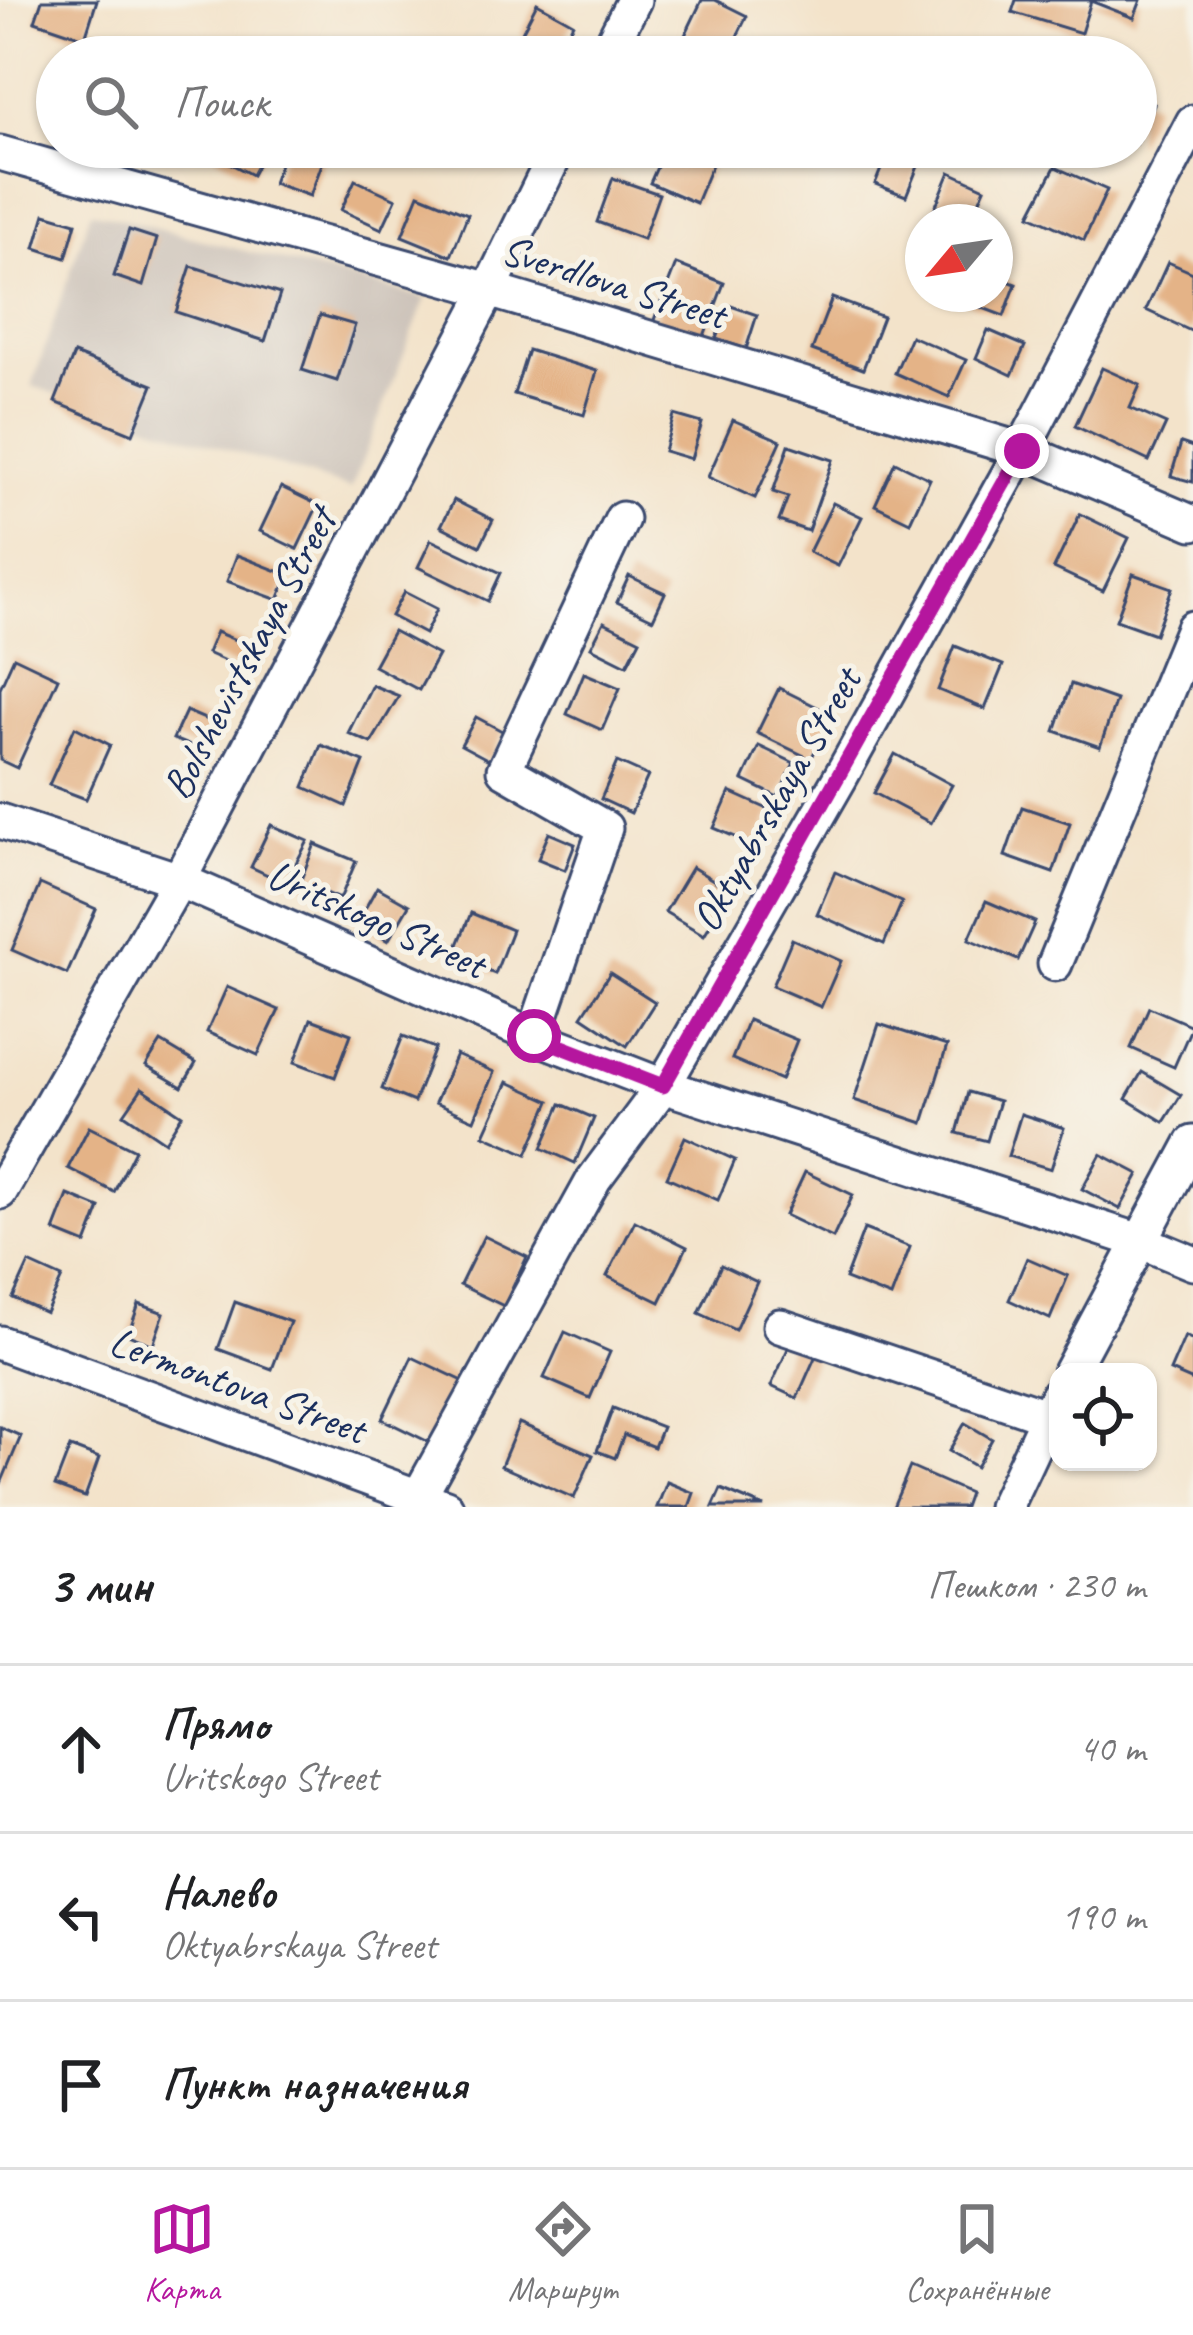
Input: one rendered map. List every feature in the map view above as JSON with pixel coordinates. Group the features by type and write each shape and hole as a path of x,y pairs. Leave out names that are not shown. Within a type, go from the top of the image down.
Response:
{"street":[{"path":"616,36 634,0"},
{"name":"Oktyabrskaya Street","path":"425,1504 594,1179 663,1086 1022,451 1193,122"},
{"name":"Sverdlova Street","path":"0,153 36,163"},
{"name":"Sverdlova Street","path":"54,168 489,290 1022,451 1193,523"},
{"name":"Bolshevistskaya Street","path":"0,1192 179,880 549,168"},
{"path":"534,1036 605,828 504,770 622,519"},
{"path":"1055,964 1193,628"},
{"name":"Uritskogo Street","path":"0,821 179,880 534,1036 663,1086 1140,1241 1193,1264"},
{"path":"1075,1363 1193,1143"},
{"path":"780,1326 1049,1404"},
{"name":"Lermontova Street","path":"0,1343 425,1504"},
{"path":"1005,1507 1049,1412"}],"shaded area":[{"path":"91,211 426,298 351,489 32,386"}],"building":[{"path":"42,0 97,0 86,36 35,21"},
{"path":"702,0 715,0 747,16 737,36 685,36"},
{"path":"1016,0 1141,0 1134,18 1091,1 1081,33 1012,12"},
{"path":"537,3 573,23 566,36 521,34"},
{"path":"278,168 320,168 310,196 273,183"},
{"path":"657,168 711,168 696,203 650,183"},
{"path":"881,168 917,168 906,196 875,184"},
{"path":"1054,168 1107,190 1084,240 1030,215"},
{"path":"950,172 985,188 978,204 937,204"},
{"path":"613,178 659,194 643,239 597,222"},
{"path":"355,180 396,199 382,229 341,210"},
{"path":"419,194 468,214 451,256 402,236"},
{"path":"45,214 76,223 66,258 35,248"},
{"path":"129,230 157,239 143,286 114,276"},
{"path":"1168,262 1193,273 1193,332 1146,310"},
{"path":"676,264 724,283 701,344 652,325"},
{"path":"191,266 280,294 265,341 176,312"},
{"path":"832,298 883,317 863,369 812,350"},
{"path":"728,305 757,315 746,349 716,339"},
{"path":"320,315 355,325 337,381 302,370"},
{"path":"988,330 1025,346 1012,375 976,358"},
{"path":"911,336 966,360 949,397 895,373"},
{"path":"528,350 597,371 584,415 514,394"},
{"path":"74,354 153,385 133,434 55,402"},
{"path":"1102,368 1140,385 1130,408 1166,424 1149,461 1075,426"},
{"path":"674,415 702,423 691,459 664,451"},
{"path":"733,420 781,441 755,498 708,477"},
{"path":"1181,443 1193,447 1193,482 1171,476"},
{"path":"789,445 833,460 808,531 779,521 788,497 773,492"},
{"path":"895,462 930,479 910,522 875,505"},
{"path":"281,487 318,505 297,549 260,531"},
{"path":"454,500 493,520 480,546 441,526"},
{"path":"833,503 862,517 838,566 809,552"},
{"path":"1080,514 1129,538 1103,591 1054,568"},
{"path":"431,540 501,573 488,601 418,567"},
{"path":"237,555 288,575 278,600 227,581"},
{"path":"1133,574 1172,588 1155,634 1116,620"},
{"path":"629,576 665,593 653,619 617,602"},
{"path":"404,592 437,609 425,634 391,616"},
{"path":"604,622 640,640 627,665 591,647"},
{"path":"393,631 438,655 419,690 374,666"},
{"path":"216,632 250,646 241,668 207,653"},
{"path":"955,646 1003,665 985,709 938,690"},
{"path":"14,657 58,678 17,768 0,760 0,688"},
{"path":"584,673 620,688 602,730 567,714"},
{"path":"1071,684 1116,700 1100,747 1055,731"},
{"path":"372,685 399,696 371,743 348,733"},
{"path":"779,688 833,715 811,759 757,733"},
{"path":"186,711 212,722 200,750 173,739"},
{"path":"476,717 504,732 489,760 461,745"},
{"path":"75,727 110,745 86,799 49,785"},
{"path":"321,745 364,762 346,806 304,787"},
{"path":"759,746 794,763 778,797 743,780"},
{"path":"895,754 952,785 931,823 874,793"},
{"path":"617,762 648,776 631,813 601,799"},
{"path":"730,792 772,811 756,846 714,828"},
{"path":"1022,807 1070,823 1053,873 1005,856"},
{"path":"271,825 308,841 285,883 251,867"},
{"path":"549,833 575,844 565,870 538,859"},
{"path":"315,844 356,861 340,899 300,882"},
{"path":"692,867 731,891 704,935 665,912"},
{"path":"835,872 902,902 884,944 817,914"},
{"path":"40,884 96,909 67,974 12,950"},
{"path":"377,887 409,905 388,941 357,923"},
{"path":"986,901 1035,922 1018,960 969,939"},
{"path":"471,913 512,930 495,974 453,957"},
{"path":"792,939 841,961 821,1007 772,986"},
{"path":"610,973 655,1002 627,1046 582,1016"},
{"path":"227,987 279,1010 258,1055 207,1032"},
{"path":"1149,1007 1192,1026 1174,1067 1131,1048"},
{"path":"311,1019 351,1034 335,1077 295,1062"},
{"path":"748,1020 797,1040 781,1080 732,1059"},
{"path":"879,1024 947,1046 923,1123 854,1100"},
{"path":"403,1036 435,1048 414,1102 382,1089"},
{"path":"161,1042 196,1063 182,1087 146,1066"},
{"path":"456,1055 494,1072 474,1120 435,1103"},
{"path":"1142,1072 1181,1095 1164,1122 1126,1099"},
{"path":"508,1082 550,1101 527,1154 484,1135"},
{"path":"142,1088 182,1115 165,1142 124,1114"},
{"path":"968,1092 999,1101 987,1141 957,1133"},
{"path":"561,1104 594,1118 575,1163 542,1148"},
{"path":"1021,1114 1064,1128 1051,1169 1008,1156"},
{"path":"89,1127 135,1150 114,1192 68,1168"},
{"path":"685,1137 735,1160 718,1200 667,1177"},
{"path":"1101,1154 1139,1174 1120,1209 1082,1189"},
{"path":"805,1172 853,1195 833,1238 785,1215"},
{"path":"68,1195 100,1208 86,1244 54,1231"},
{"path":"635,1221 687,1247 660,1302 607,1276"},
{"path":"864,1229 910,1247 891,1297 845,1279"},
{"path":"484,1236 527,1257 504,1306 460,1285"},
{"path":"1027,1258 1068,1276 1050,1319 1009,1300"},
{"path":"29,1263 62,1278 46,1313 13,1298"},
{"path":"721,1265 757,1282 735,1330 699,1313"},
{"path":"235,1302 290,1322 272,1369 218,1349"},
{"path":"139,1304 164,1313 153,1345 128,1335"},
{"path":"565,1332 610,1352 590,1398 544,1378"},
{"path":"1185,1336 1193,1340 1193,1381 1170,1371"},
{"path":"791,1342 817,1353 797,1398 771,1386"},
{"path":"412,1357 465,1382 435,1445 382,1419"},
{"path":"613,1408 662,1427 654,1447 624,1435 615,1458 597,1451"},
{"path":"519,1423 593,1455 574,1498 501,1466"},
{"path":"965,1423 992,1439 976,1467 949,1451"},
{"path":"0,1427 21,1436 0,1486"},
{"path":"70,1447 99,1458 85,1497 55,1486"},
{"path":"910,1467 969,1493 964,1507 893,1507"},
{"path":"667,1482 694,1493 689,1507 657,1507"},
{"path":"721,1489 764,1507 713,1507"}],"route":[{"path":"534,1036 663,1086 1022,451"}]}
